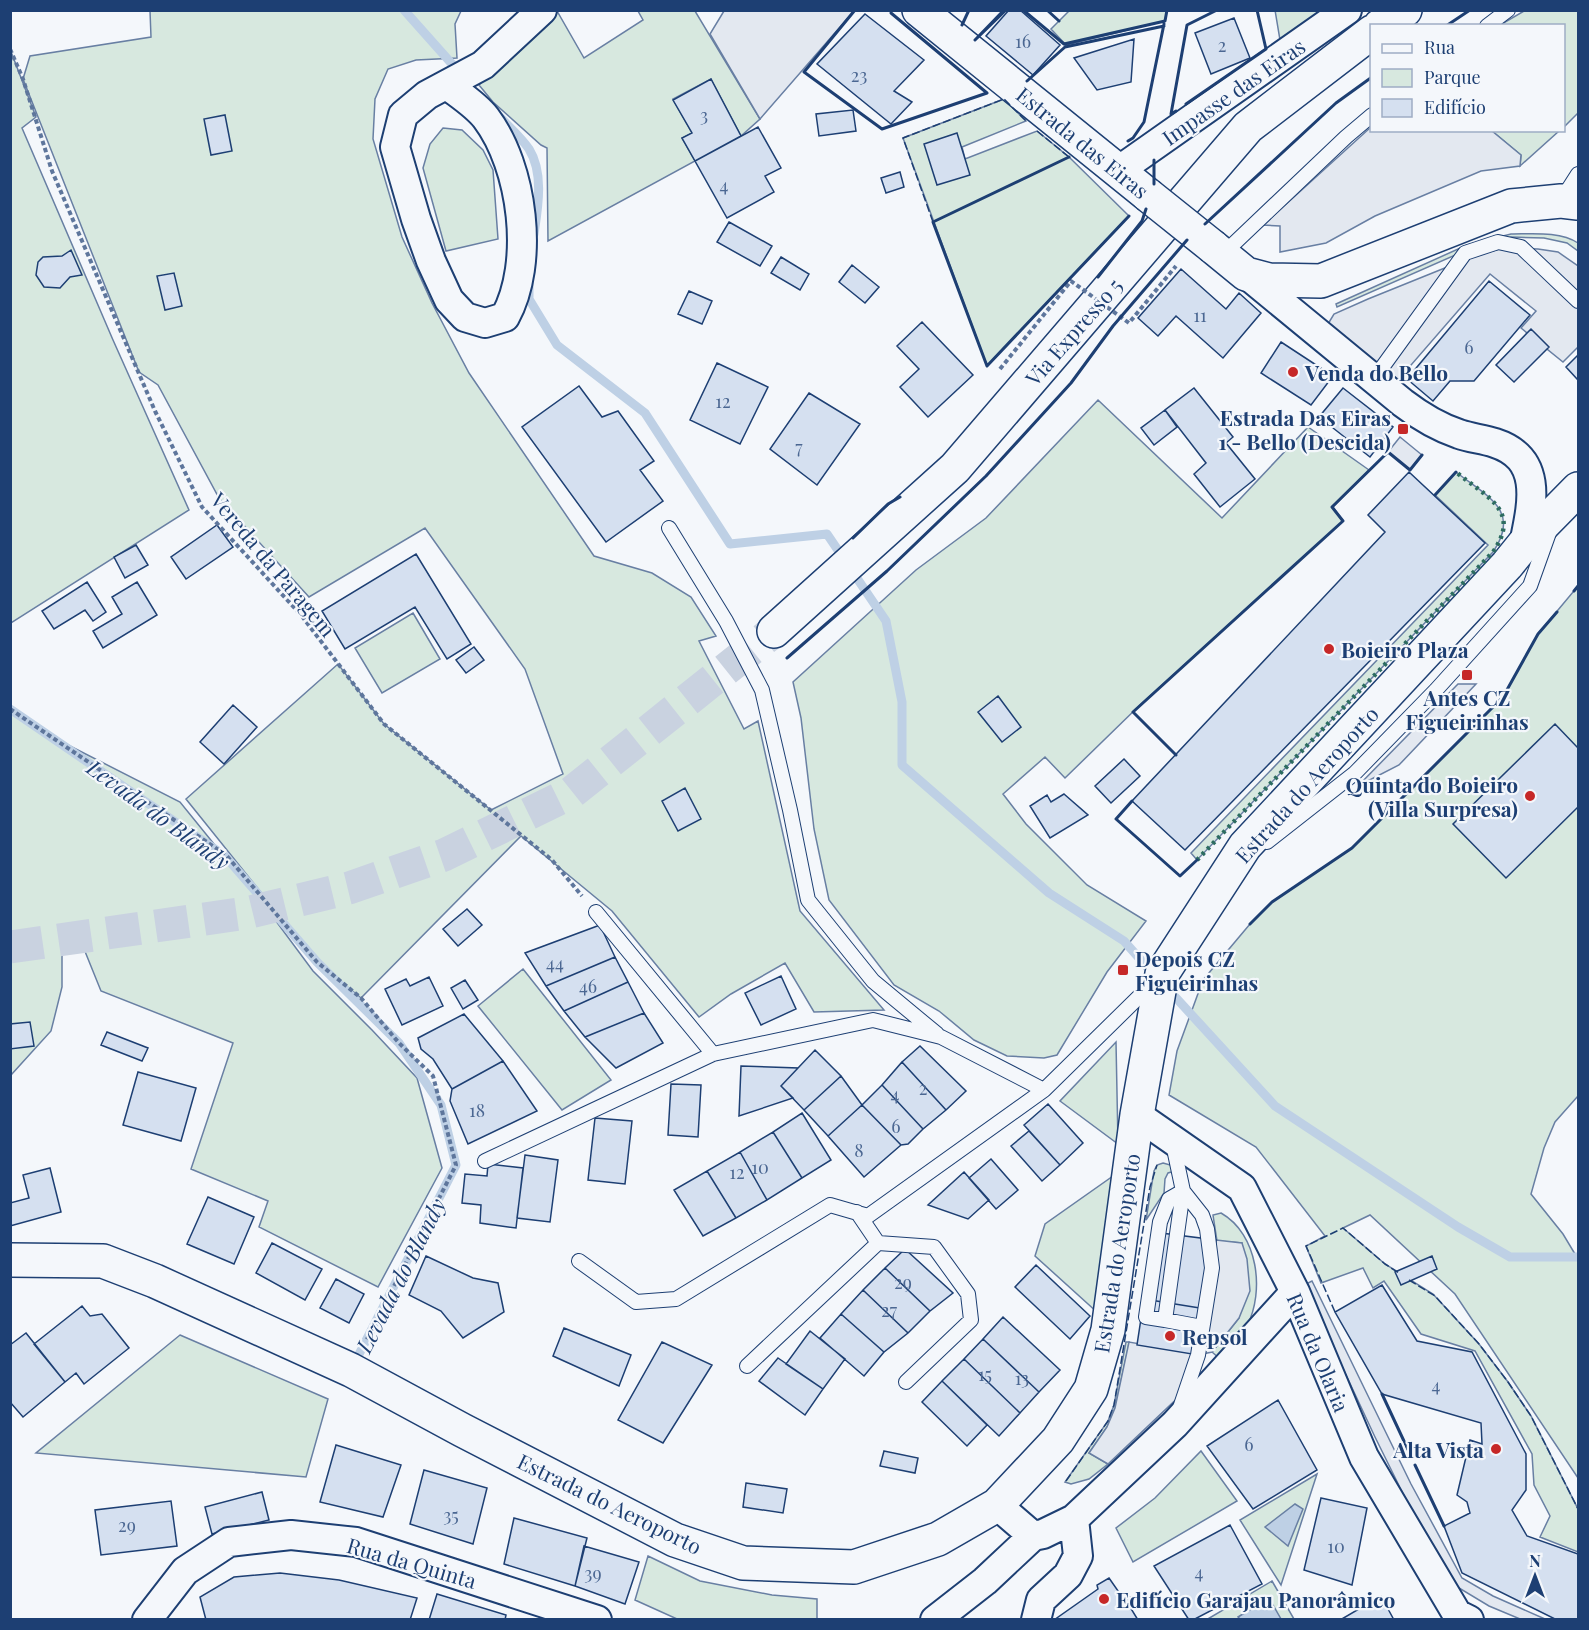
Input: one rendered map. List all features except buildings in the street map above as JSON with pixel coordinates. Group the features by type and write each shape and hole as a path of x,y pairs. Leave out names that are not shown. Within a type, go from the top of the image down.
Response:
{"main road":[{"name":"Estrada das Eiras","path":"920,10 1227,258 1269,280 1321,281 1511,206 1573,193"},
{"path":"1383,24 1405,10"},
{"name":"Via Expresso 5","path":"774,630 955,468 1248,127 1370,33"},
{"name":"Estrada do Aeroporto","path":"10,1260 103,1261 155,1281 351,1370 675,1540 743,1563 854,1567 938,1539 998,1505 1058,1440 1091,1389 1108,1330 1137,1114 1162,974 1245,846 1508,565 1524,544 1578,489"}],"street":[{"path":"447,85 485,117 500,140 512,168 520,213 519,279 513,303 505,317 485,323 465,317 449,300 431,261 394,147 403,115 427,95 483,65 542,10"},
{"name":"Impasse das Eiras","path":"1118,171 1347,10"},
{"name":"Estrada das Eiras","path":"1227,258 1373,380 1430,422 1458,434 1496,444 1516,454 1526,464 1533,502 1524,544"},
{"name":"Rua da Olaria","path":"1137,1114 1242,1188 1294,1292 1364,1457 1457,1614 1469,1620"},
{"path":"935,1620 985,1581 1033,1536 1043,1534 1074,1519 1175,1425 1294,1292"},
{"path":"998,1505 1033,1536"},
{"path":"1036,1620 1041,1600 1068,1575 1078,1556 1074,1519"},
{"name":"Rua da Quinta","path":"147,1620 185,1571 229,1542 291,1535 356,1542 597,1620"}],"lane":[{"path":"1490,24 1508,10"},
{"path":"1227,258 1346,137 1370,116"},
{"path":"1373,380 1465,253 1498,242 1521,247 1578,300"},
{"path":"1208,904 1261,847 1355,773 1437,690 1522,595 1532,583 1551,528 1550,518"},
{"path":"669,528 726,621 762,690 808,900 873,981 941,1037 1044,1090"},
{"path":"596,912 713,1054"},
{"path":"579,1261 636,1302 676,1299 830,1205 868,1216 1044,1090 1162,974"},
{"path":"485,1161 713,1054 873,1020 941,1037"},
{"path":"1172,1139 1183,1191 1165,1320 1202,1327"},
{"path":"1175,1425 1198,1355 1212,1268 1207,1229 1202,1215 1183,1191"},
{"path":"857,1212 879,1243"},
{"path":"747,1366 879,1243 934,1247 968,1294 971,1320 906,1382"}],"path":[{"name":"Vereda da Paragem","path":"10,49 23,79 52,171 155,411 202,507 301,615 384,724 552,860 596,912"},
{"path":"1000,369 1071,281 1129,323 1176,266"},
{"path":"10,709 226,855 317,962 361,998 399,1043 433,1076 456,1165 351,1370"}],"green space":[{"path":"1070,10 1167,11 1165,21 1066,45 1051,29"},
{"path":"1275,10 1325,11 1280,40"},
{"path":"150,11 461,11 455,24 457,58 416,60 388,69 375,99 373,139 402,237 432,303 469,373 594,556 652,573 691,597 716,636 699,641 744,729 758,721 800,911 884,1010 814,1012 785,963 731,994 699,1017 612,911 521,836 361,998 317,962 186,799 338,664 384,724 491,810 563,774 525,669 425,528 309,597 219,498 158,385 139,372 23,79 30,56 151,37"},
{"path":"547,11 557,11 584,58 643,20 638,11 695,11 760,119 741,136 711,79 673,99 692,133 682,138 695,161 548,241 547,148 493,102 479,85"},
{"path":"1524,11 1578,11 1578,113 1565,126 1565,24 1502,24"},
{"path":"10,49 36,117 22,128 189,510 11,623"},
{"path":"1004,99 1026,121 962,147 965,159 1037,131 1069,157 1129,216 987,366 903,138"},
{"path":"443,128 462,130 483,150 493,170 498,239 446,251 423,168 430,144"},
{"path":"1493,132 1558,132 1520,166 1521,155"},
{"path":"1511,234 1546,234 1571,239 1578,243 1578,251 1567,243 1544,238 1511,237 1469,249 1337,307 1336,304 1467,245"},
{"path":"1098,400 1222,518 1308,427 1369,470 1333,507 1343,521 1141,704 1065,778 1045,757 1003,794 1026,824 1087,885 1146,921 1107,972 1057,1055 1044,1058 1007,1056 974,1040 939,1011 894,985 829,900 814,829 801,718 793,682 916,570 986,518"},
{"path":"1456,472 1489,497 1497,505 1502,515 1504,525 1493,552 1197,860 1191,853 1488,545 1435,495"},
{"path":"1578,586 1578,1096 1555,1122 1544,1148 1531,1194 1563,1234 1578,1259 1578,1478 1455,1294 1370,1215 1343,1228 1385,1264 1433,1294 1479,1344 1508,1382 1531,1416 1578,1509 1578,1552 1540,1537 1550,1516 1534,1485 1532,1454 1475,1351 1421,1334 1384,1281 1373,1288 1363,1268 1321,1283 1306,1246 1325,1236 1256,1147 1169,1095 1177,1051 1203,980 1250,924 1272,902 1352,848 1503,697 1538,634"},
{"path":"413,613 440,659 382,693 355,648"},
{"path":"10,708 68,745 180,802 270,913 313,971 417,1078 442,1168 378,1287 259,1227 268,1201 191,1169 233,1043 101,991 84,949 62,948 62,987 51,1031 11,1075"},
{"path":"523,969 611,1080 562,1110 478,1006"},
{"path":"1116,1042 1118,1144 1060,1101"},
{"path":"1163,1163 1174,1166 1175,1171 1168,1173 1164,1193 1146,1220 1154,1171 1157,1165"},
{"path":"1123,1169 1109,1323 1035,1256 1045,1224"},
{"path":"1221,1213 1233,1222 1250,1249 1255,1264 1256,1297 1247,1326 1220,1359 1212,1352 1239,1318 1242,1243 1217,1241 1213,1215"},
{"path":"180,1335 328,1399 306,1477 36,1453"},
{"path":"1126,1342 1129,1342 1128,1349 1115,1408 1107,1427 1089,1453 1108,1464 1089,1479 1071,1484 1065,1482 1108,1421 1114,1405"},
{"path":"1201,1451 1237,1501 1133,1562 1116,1528 1155,1498"},
{"path":"1317,1474 1281,1585 1240,1520"},
{"path":"648,1556 700,1581 772,1595 817,1599 817,1619 677,1619 635,1600"},
{"path":"1272,1581 1294,1619 1206,1620"}],"shaded area":[{"path":"724,11 854,11 760,119 710,34"},
{"path":"1370,128 1370,132 1493,132 1521,155 1520,166 1481,171 1375,216 1326,243 1280,252 1280,226 1263,225"},
{"path":"1504,248 1558,252 1578,266 1578,347 1563,362 1521,328 1536,311 1490,274 1392,387 1328,324 1334,314 1368,299 1477,255"},
{"path":"1400,437 1422,455 1410,470 1388,452"},
{"path":"1458,684 1476,684 1399,765 1358,786"},
{"path":"1216,1240 1242,1243 1247,1259 1250,1291 1239,1318 1212,1352 1198,1355 1187,1389 1108,1464 1089,1453 1107,1427 1115,1408 1129,1342 1198,1354"},
{"path":"1312,1281 1411,1484 1462,1578 1493,1596 1545,1619 1520,1619 1489,1606 1454,1585 1416,1520 1304,1285"}],"water":[{"path":"1295,1504 1303,1509 1288,1546 1265,1527"},
{"path":"1269,1598 1281,1619 1240,1619 1238,1617"}],"waterway":[{"path":"404,10 460,73"},
{"path":"500,117 519,136 534,158 539,190 534,234"},
{"path":"529,283 529,299 557,345 645,413 730,544 827,534 886,621 902,702 902,765 1049,893 1124,941 1155,976"},
{"name":"Levada do Blandy","path":"10,709 225,856 317,962 399,1043 441,1105 456,1165 354,1364"},
{"path":"1167,988 1275,1106 1458,1227 1510,1257 1578,1257"}],"tunnel":[{"path":"10,947 246,913 349,888 444,855 571,793 774,631"}],"hedge":[{"path":"1197,860 1493,552 1501,538 1504,525 1502,515 1489,497 1456,472"}],"fence":[{"path":"933,222 903,138 1004,99 1026,121"},
{"path":"1037,131 1069,157"},
{"path":"1066,1481 1108,1421 1114,1405 1150,1187 1157,1165"},
{"path":"1335,1312 1306,1246 1343,1228 1399,1273"},
{"path":"1409,1280 1435,1296 1479,1344 1508,1382 1531,1416 1578,1509"}],"wall":[{"path":"855,10 804,72 882,129 987,93 891,13"},
{"path":"962,25 969,10"},
{"path":"1004,10 975,40 1006,10"},
{"path":"1023,10 1064,44 1165,21 1167,10"},
{"path":"1047,10 1059,21"},
{"path":"1176,111 1171,114 1187,25 1217,10"},
{"path":"1186,104 1266,49 1257,10"},
{"path":"1449,24 1470,10"},
{"path":"1128,141 1133,138 1144,122 1164,24"},
{"path":"1027,81 1065,47 1164,26"},
{"path":"1205,224 1336,103 1370,78"},
{"path":"1069,157 933,222 987,366 1129,216"},
{"path":"1154,160 1154,184"},
{"path":"1098,277 1142,221 1146,209"},
{"path":"787,658 887,571 986,476 1071,383 1113,326 1187,240"},
{"path":"1176,755 1133,712 1343,521 1332,507 1388,452 1410,470 1422,455"},
{"path":"1435,495 1456,472"},
{"path":"853,538 888,504 900,497"},
{"path":"1574,591 1578,586"},
{"path":"1250,924 1272,902 1352,848 1503,697 1538,634 1557,612"},
{"path":"1132,801 1116,819 1180,876 1197,860"},
{"path":"1382,1394 1410,1454"},
{"path":"1415,1465 1444,1526"}],"place":[{"name":"Venda do Bello","path":"1293,372"},
{"name":"Estrada Das Eiras 1 - Bello (Descida)","path":"1403,429"},
{"name":"Boieiro Plaza","path":"1329,649"},
{"name":"Antes CZ Figueirinhas","path":"1467,675"},
{"name":"Quinta do Boieiro (Villa Surpresa)","path":"1530,796"},
{"name":"Depois CZ Figueirinhas","path":"1123,970"},
{"name":"Repsol","path":"1170,1336"},
{"name":"Alta Vista","path":"1496,1449"},
{"name":"Edifício Garajau Panorâmico","path":"1104,1599"}]}
